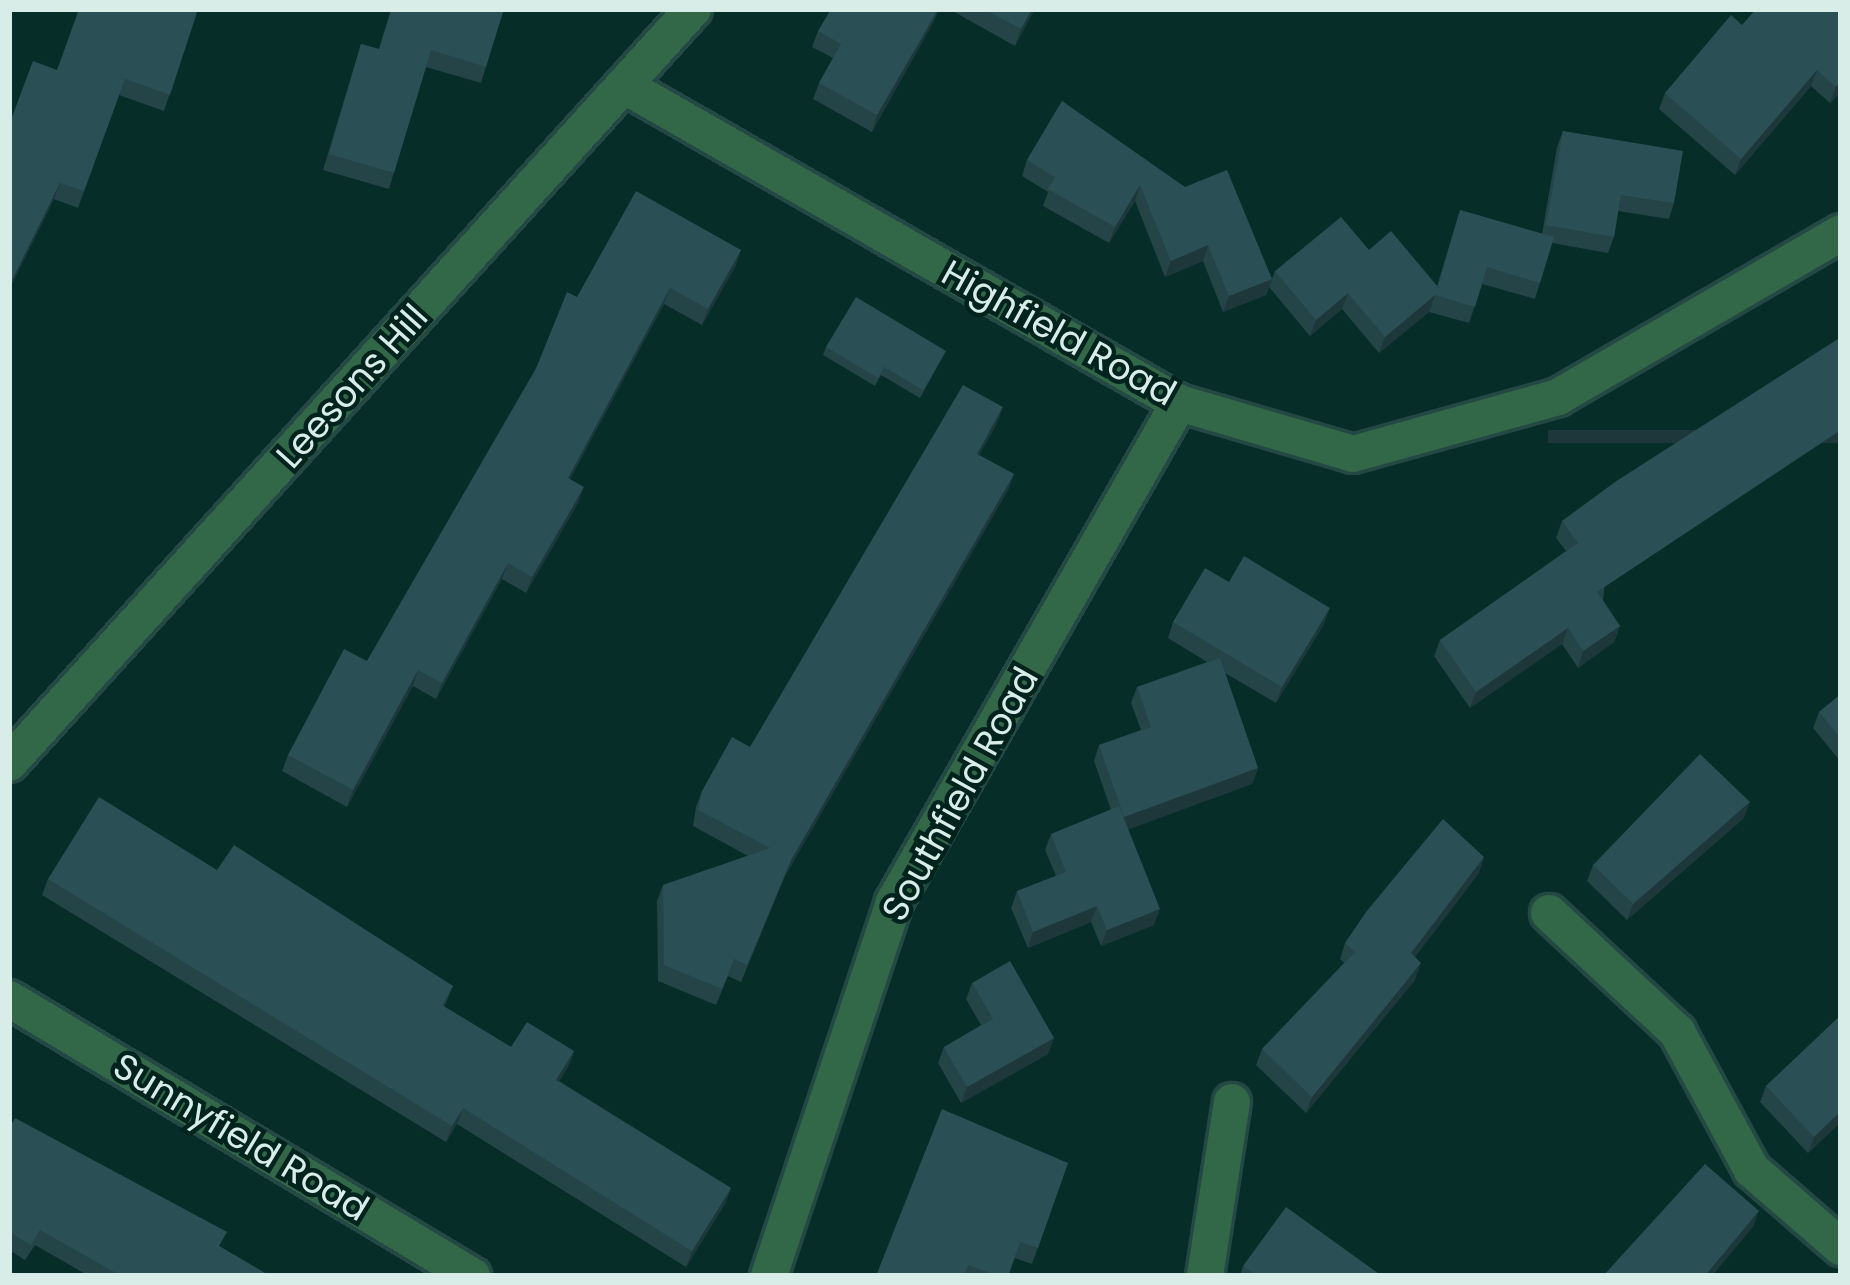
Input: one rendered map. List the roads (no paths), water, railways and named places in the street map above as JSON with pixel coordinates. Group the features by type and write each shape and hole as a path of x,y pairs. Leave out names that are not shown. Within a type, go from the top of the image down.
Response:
{"street":[{"name":"Leesons Hill","path":"9,763 693,9"},
{"name":"Highfield Road","path":"626,86 1179,403 1353,454 1558,397 1841,233"},
{"name":"Southfield Road","path":"769,1276 894,902 1179,403"},
{"path":"1549,913 1677,1032 1752,1170 1841,1247"},
{"name":"Sunnyfield Road","path":"9,999 472,1276"},
{"path":"1205,1276 1232,1102"}]}
